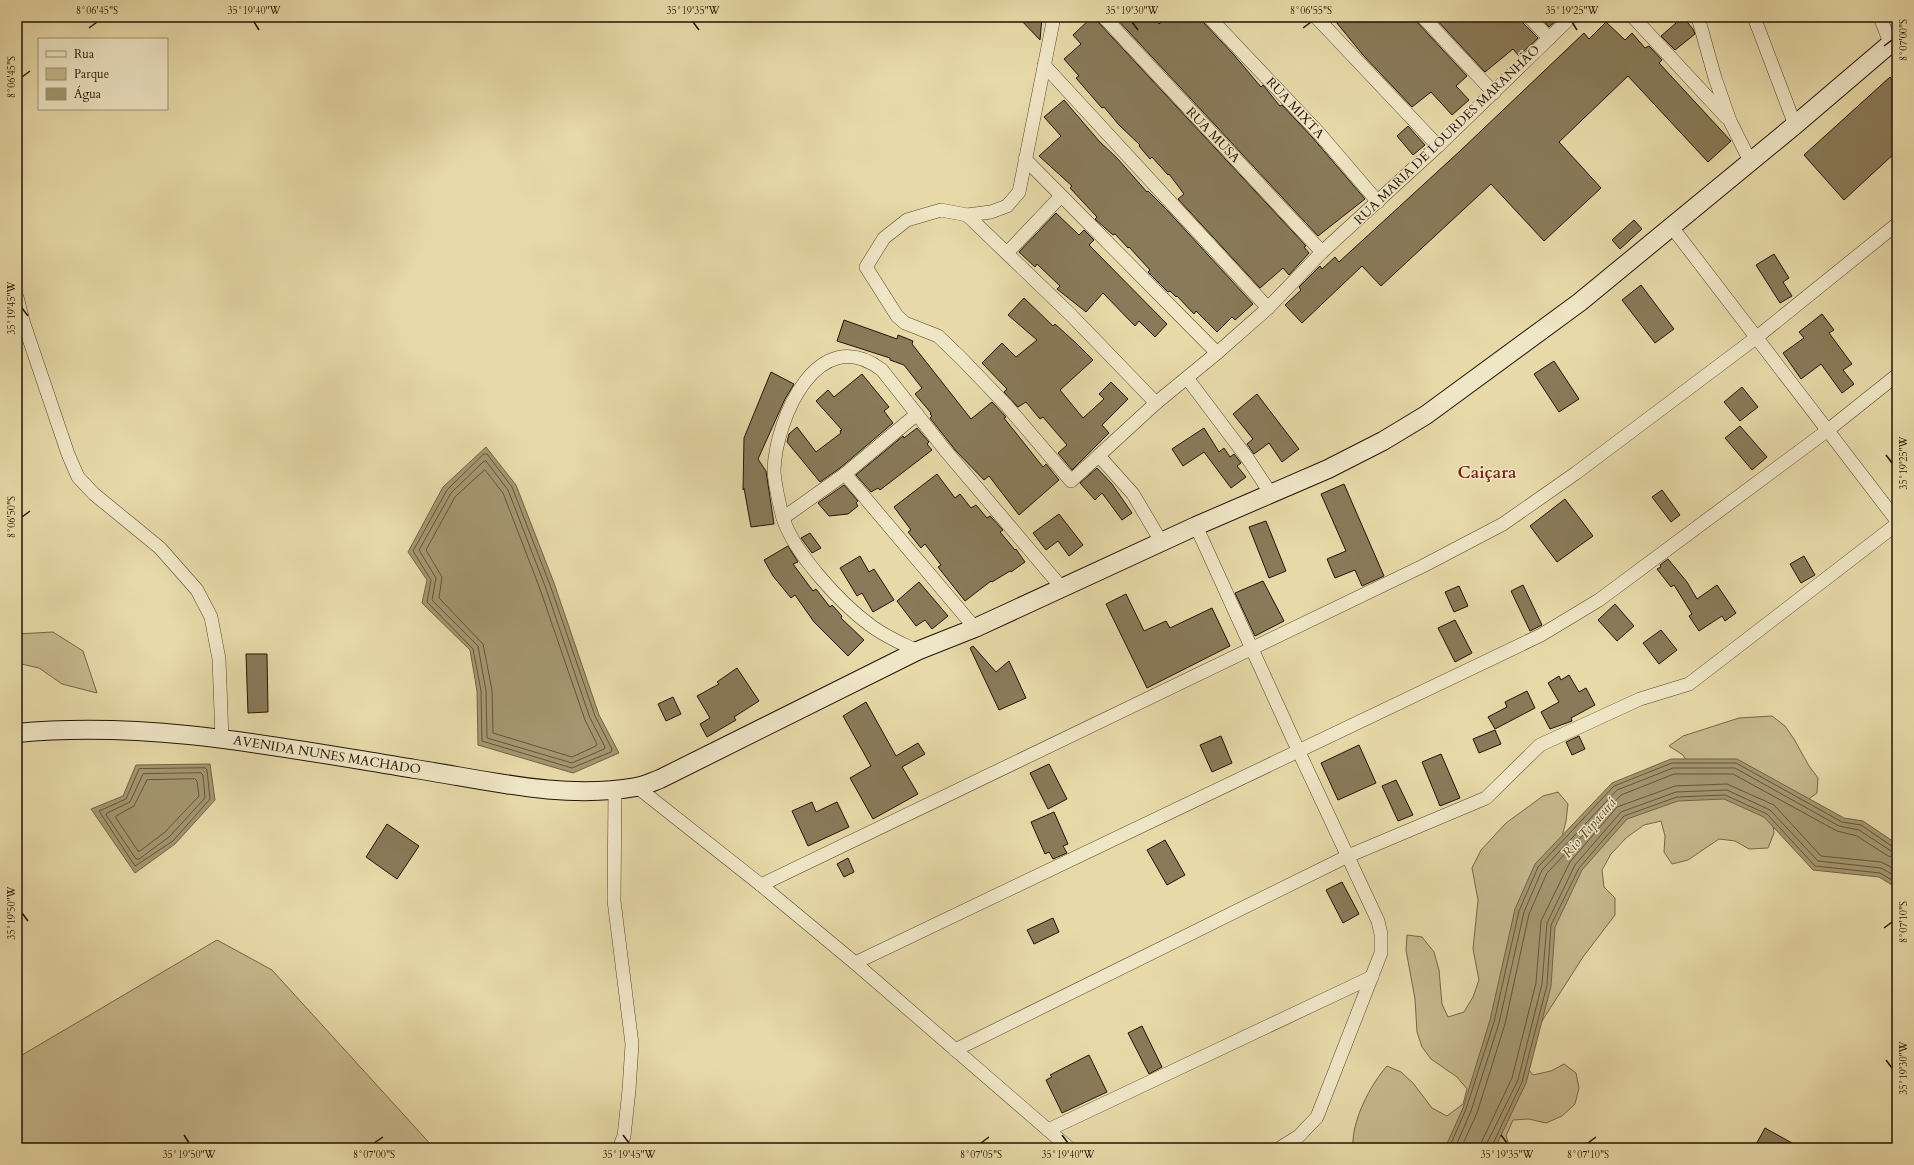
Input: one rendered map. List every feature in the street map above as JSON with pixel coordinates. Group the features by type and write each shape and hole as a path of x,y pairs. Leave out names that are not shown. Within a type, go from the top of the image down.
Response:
{"main road":[{"name":"AVENIDA NUNES MACHADO","path":"17,734 50,730 147,730 222,739 519,785 578,791 636,787 660,779 918,651 975,628 1196,526 1328,469 1383,441 1426,415 1580,302 1795,125 1894,40"}],"street":[{"path":"967,215 990,212 1007,206 1019,192 1054,17"},
{"name":"RUA MUSA","path":"1104,17 1322,252"},
{"name":"RUA MIXTA","path":"1209,17 1318,132 1378,202"},
{"path":"1316,17 1438,146"},
{"path":"1423,17 1494,93"},
{"path":"1529,17 1549,38"},
{"name":"RUA MARIA DE LOURDES MARANHÃO","path":"967,215 941,210 907,220 884,238 866,267 897,316 905,323 938,336 1007,406 1071,481 1156,402 1217,353 1268,308 1322,252 1438,146 1571,17"},
{"path":"1633,17 1730,121"},
{"path":"1698,17 1715,78 1730,121 1750,161"},
{"path":"1754,17 1795,125"},
{"path":"1880,17 1894,40"},
{"path":"1044,65 1268,308"},
{"path":"1025,159 1217,353"},
{"path":"1006,252 1061,196"},
{"path":"967,215 1071,315 1156,402"},
{"path":"761,885 1423,566 1503,524 1576,473 1757,337 1897,224"},
{"path":"955,1050 1348,856 1486,798 1540,745 1640,699 1689,684 1897,522 1671,226"},
{"path":"17,296 22,320 63,439 78,477 94,494 160,548 197,590 211,617 219,659 222,739"},
{"path":"918,651 886,635 870,625 852,610 808,562 791,535 783,518 774,471 783,426 800,387 822,363 842,356 858,357 868,360 882,370 1062,588"},
{"path":"855,963 1541,635 1593,604 1828,430 1897,375"},
{"path":"1187,378 1248,459 1271,494"},
{"path":"783,518 845,474 917,414"},
{"path":"1099,456 1133,494 1162,542"},
{"path":"845,474 975,628"},
{"path":"1196,526 1378,921 1381,934 1381,953 1317,1117 1299,1136 1280,1148"},
{"path":"636,787 761,885 855,963 1069,1148"},
{"path":"615,789 614,901 632,1044 626,1121 624,1136 619,1148"},
{"path":"1048,1130 1372,977"}],"green space":[{"path":"53,632 83,651 97,693 62,684 39,668 17,663 17,634"},
{"path":"1772,716 1785,726 1818,778 1817,793 1803,803 1772,817 1774,833 1768,848 1749,849 1735,841 1719,839 1688,860 1672,864 1664,852 1665,836 1661,821 1644,825 1626,838 1611,854 1602,870 1604,887 1615,898 1615,915 1583,957 1535,1032 1523,1063 1533,1075 1551,1071 1564,1064 1576,1073 1579,1088 1575,1104 1562,1116 1546,1123 1529,1119 1513,1120 1506,1136 1510,1148 1353,1148 1353,1138 1358,1116 1368,1093 1387,1066 1401,1072 1413,1083 1432,1108 1447,1116 1463,1104 1467,1089 1457,1077 1431,1059 1422,1047 1417,1032 1415,999 1406,950 1407,935 1422,937 1434,952 1439,970 1442,1004 1448,1017 1464,1012 1473,997 1479,980 1473,949 1478,900 1472,868 1481,850 1506,823 1543,796 1558,792 1568,804 1562,837 1574,859 1690,768 1683,755 1669,746 1683,736 1739,718"},
{"path":"217,940 272,970 434,1148 17,1148 17,1058"}],"water":[{"path":"486,447 516,485 554,583 599,715 619,753 573,773 478,745 477,691 470,650 422,603 427,580 408,552 443,487"},
{"name":"Rio Tapacurá","path":"1671,759 1737,759 1844,818 1863,821 1897,844 1897,888 1879,877 1813,870 1764,817 1724,799 1678,801 1627,819 1582,870 1555,927 1551,986 1526,1083 1495,1148 1445,1148 1463,1108 1490,1020 1515,909 1535,864 1612,783"},
{"path":"210,764 215,800 175,844 135,873 91,809 123,796 136,765"}],"building":[{"path":"1018,17 1042,18 1040,40"},
{"path":"1092,17 1096,17 1098,22 1306,246 1304,247 1309,253 1289,275 1283,268 1260,288 1178,199 1184,194 1169,174 1168,175 1152,157 1150,159 1139,146 1140,145 1119,125 1104,107 1102,108 1076,78 1079,76 1064,59 1081,44 1073,35"},
{"path":"1115,17 1153,17 1159,24 1167,17 1201,17 1203,22 1261,87 1263,85 1280,106 1282,105 1312,137 1365,199 1318,236"},
{"path":"1332,17 1415,17 1417,22 1467,76 1456,86 1469,100 1452,115 1431,92 1412,107 1363,55"},
{"path":"1434,17 1521,17 1523,23 1538,38 1519,56 1513,49 1485,72"},
{"path":"1545,17 1560,17 1549,27 1542,19"},
{"path":"1683,17 1693,29 1695,34 1675,50 1661,36"},
{"path":"1606,22 1625,40 1632,33 1645,48 1649,46 1662,60 1659,63 1731,141 1708,162 1628,76 1559,142 1601,188 1544,241 1491,184 1381,286 1362,266 1302,323 1285,305 1301,290 1299,287 1320,266 1322,269 1335,257 1339,262 1460,151 1584,33 1589,39"},
{"path":"1890,77 1897,85 1897,151 1844,200 1804,155"},
{"path":"1064,100 1099,141 1117,158 1147,192 1148,191 1166,209 1253,304 1235,320 1232,317 1217,332 1196,311 1194,314 1177,296 1176,297 1170,291 1168,292 1148,272 1150,270 1129,247 1128,248 1115,234 1113,235 1095,219 1097,217 1070,188 1072,186 1039,156 1061,136 1044,117"},
{"path":"1408,126 1425,145 1413,155 1397,136"},
{"path":"1056,213 1079,235 1084,230 1094,240 1089,245 1167,324 1155,337 1139,321 1135,326 1103,293 1086,312 1057,289 1060,286 1037,264 1035,267 1019,252"},
{"path":"1634,220 1642,229 1620,249 1612,240"},
{"path":"1774,254 1789,278 1783,282 1792,296 1780,303 1756,265"},
{"path":"1641,285 1674,329 1655,343 1622,300"},
{"path":"1024,298 1053,326 1055,324 1093,360 1060,390 1083,418 1104,399 1099,394 1111,382 1128,399 1102,425 1109,433 1072,470 1058,453 1067,445 1043,417 1040,419 1026,402 1018,407 1004,392 1007,389 982,363 1002,343 1016,357 1037,340 1008,315"},
{"path":"1822,314 1834,330 1829,333 1852,364 1843,370 1854,384 1842,393 1821,364 1801,379 1783,353 1804,338 1799,332"},
{"path":"844,320 897,339 898,335 913,341 912,344 971,419 992,402 1006,417 1004,418 1043,467 1046,464 1059,480 1019,515 989,476 984,480 956,451 930,418 932,416 930,414 931,413 915,394 922,388 904,365 890,360 890,358 837,341"},
{"path":"1554,361 1579,399 1559,412 1534,374"},
{"path":"771,372 794,384 785,399 758,459 766,471 774,524 751,527 744,488 743,490 744,438"},
{"path":"862,374 889,407 884,411 893,423 840,468 820,482 787,442 789,434 797,427 816,452 841,433 840,431 842,430 816,401 828,390 834,397"},
{"path":"1742,387 1758,407 1740,421 1724,402"},
{"path":"1257,394 1299,449 1282,462 1269,443 1254,454 1247,444 1253,439 1233,414"},
{"path":"1740,426 1767,457 1752,470 1725,438"},
{"path":"917,428 929,442 927,444 932,450 880,490 878,488 871,492 856,475 903,436 904,438"},
{"path":"1204,428 1219,452 1224,448 1230,457 1234,454 1241,463 1237,466 1246,477 1231,488 1204,452 1183,466 1172,449"},
{"path":"1097,468 1112,484 1132,513 1122,520 1102,493 1095,500 1080,483"},
{"path":"937,474 955,498 960,494 971,508 976,505 987,518 990,516 1003,530 1000,532 1015,550 1016,549 1025,562 1011,572 1010,571 992,582 991,581 965,601 938,567 941,565 925,544 921,548 908,532 911,530 894,507"},
{"path":"1344,484 1384,576 1362,586 1355,570 1335,578 1327,559 1346,551 1321,494"},
{"path":"844,485 858,501 856,503 858,506 848,514 829,516 818,503"},
{"path":"1662,490 1680,515 1671,522 1652,497"},
{"path":"1565,499 1593,536 1557,562 1530,526"},
{"path":"1059,514 1083,545 1069,556 1058,541 1046,550 1033,533"},
{"path":"1266,521 1286,571 1269,578 1249,527"},
{"path":"810,533 821,548 812,553 801,538"},
{"path":"788,546 798,562 793,564 813,591 816,589 830,607 832,605 842,616 841,618 864,640 848,656 814,622 795,595 791,598 773,576 764,560"},
{"path":"860,556 869,572 874,569 894,600 873,612 862,593 857,596 840,568"},
{"path":"1804,556 1815,575 1801,583 1790,564"},
{"path":"1668,559 1687,582 1697,599 1717,585 1736,613 1725,621 1722,616 1699,631 1689,616 1692,614 1674,585 1671,587 1657,569 1661,567 1660,565"},
{"path":"1263,581 1284,621 1255,636 1235,593"},
{"path":"919,582 948,616 932,629 925,620 916,626 897,601"},
{"path":"1523,585 1542,625 1530,631 1511,591"},
{"path":"1459,586 1468,606 1454,612 1445,592"},
{"path":"1126,594 1144,631 1166,621 1170,628 1212,608 1230,646 1147,688 1106,604"},
{"path":"1615,604 1634,626 1617,641 1598,620"},
{"path":"1455,620 1472,653 1455,662 1438,628"},
{"path":"1661,630 1677,650 1659,664 1643,643"},
{"path":"973,646 996,672 1009,661 1026,698 999,710 970,648"},
{"path":"246,654 267,654 268,712 248,713"},
{"path":"737,668 759,701 734,717 736,720 707,737 700,724 710,718 697,696 719,684 717,682"},
{"path":"1569,675 1579,692 1586,688 1595,705 1571,718 1572,721 1550,729 1541,712 1559,702 1548,683 1559,676 1561,680"},
{"path":"1527,691 1535,708 1495,729 1488,717 1507,707 1505,702"},
{"path":"673,697 681,714 666,721 658,704"},
{"path":"866,702 896,756 918,743 925,754 902,767 918,794 873,819 850,778 871,766 843,716"},
{"path":"1495,730 1501,744 1479,753 1473,739"},
{"path":"1221,736 1232,763 1212,772 1200,745"},
{"path":"1579,736 1585,749 1572,755 1566,742"},
{"path":"1359,745 1376,783 1338,800 1321,763"},
{"path":"1441,754 1460,798 1440,806 1422,762"},
{"path":"1049,764 1067,799 1048,809 1030,773"},
{"path":"1396,780 1413,815 1398,821 1382,786"},
{"path":"812,802 816,812 837,802 849,827 808,846 792,811"},
{"path":"1054,812 1068,844 1063,846 1067,853 1053,859 1049,852 1045,854 1031,822"},
{"path":"387,824 419,846 397,879 366,857"},
{"path":"1165,840 1185,875 1167,885 1147,850"},
{"path":"848,858 854,872 844,877 837,864"},
{"path":"1342,882 1359,914 1343,923 1326,890"},
{"path":"1053,918 1059,932 1034,944 1027,930"},
{"path":"1142,1026 1162,1067 1149,1074 1128,1033"},
{"path":"1089,1055 1107,1092 1062,1113 1046,1080 1052,1077 1050,1075"},
{"path":"1765,1128 1801,1148 1754,1148"}],"district":[{"name":"Caiçara","path":"1487,472"}]}
